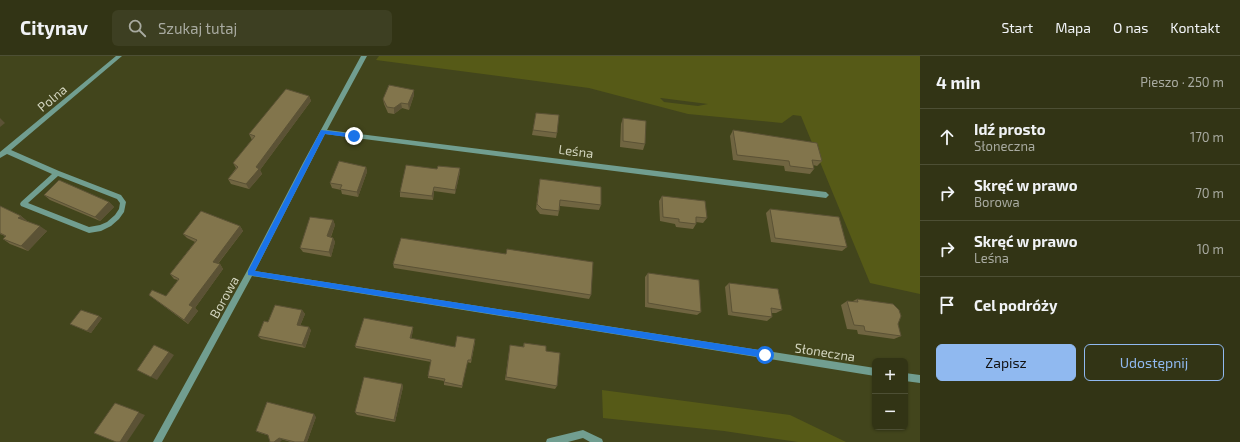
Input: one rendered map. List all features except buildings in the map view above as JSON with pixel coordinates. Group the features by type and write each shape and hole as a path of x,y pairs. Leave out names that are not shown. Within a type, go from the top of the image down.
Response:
{"street":[{"name":"Polna","path":"0,156 119,56"},
{"name":"Borowa","path":"157,442 250,273 364,56"},
{"name":"Leśna","path":"323,132 826,195"},
{"path":"6,151 119,197 123,202 122,210 117,217 101,228 89,230 23,204 57,173"},
{"name":"Słoneczna","path":"250,273 872,372"},
{"path":"908,377 920,379"},
{"path":"550,442 583,434 599,442"}],"green space":[{"path":"379,56 920,56 920,294 870,283 801,116 793,115 782,123 688,114 589,88 376,60","holes":["660,98 708,104 698,106 664,102"]},
{"path":"602,390 790,415 846,442 798,442 724,431 603,418"}],"route":[{"path":"354,136 323,132 250,273 765,355"}]}
